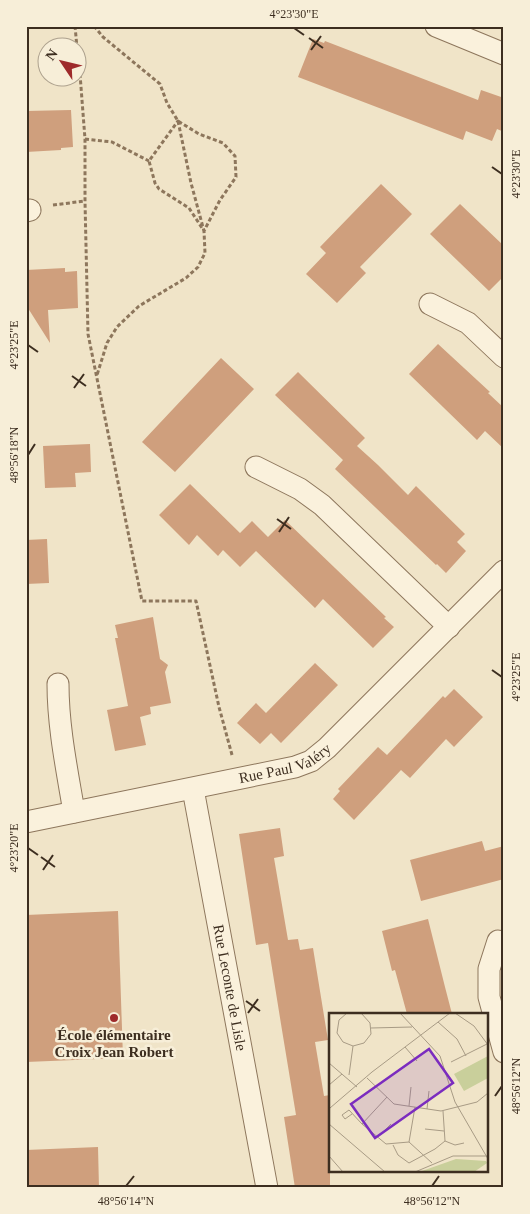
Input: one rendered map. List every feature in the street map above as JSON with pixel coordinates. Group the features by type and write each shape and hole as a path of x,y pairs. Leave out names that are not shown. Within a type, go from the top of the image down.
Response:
{"street":[{"path":"436,26 504,54"},
{"path":"430,304 468,323 504,357"},
{"path":"256,467 300,489 322,505 449,626"},
{"name":"Rue Paul Valéry","path":"26,822 239,780 295,767 312,761 503,572"},
{"path":"58,684 60,724 74,812"},
{"name":"Rue Leconte de Lisle","path":"192,789 268,1188"},
{"path":"498,941 489,969 488,997 504,1052"}],"path":[{"path":"94,26 103,37 160,84 178,121 191,183 204,231 204,253 198,267 186,278 139,306 117,327 107,343 96,375"},
{"path":"81,88 85,139 88,334 142,601 196,601 219,707 239,780"},
{"path":"149,160 178,121"},
{"path":"178,121 199,134 223,143 235,156 236,177 220,200 204,231"},
{"path":"85,139 112,142 149,160 155,182 160,189 189,208 204,231"},
{"path":"28,210 85,201"}],"building":[{"path":"313,39 324,43 325,41 478,100 481,90 504,98 504,132 497,129 492,141 466,131 463,140 298,77"},
{"path":"71,110 73,147 61,148 61,150 26,152 26,111"},
{"path":"381,184 412,214 360,267 366,273 337,303 306,274 326,253 320,247"},
{"path":"460,204 504,246 504,276 489,291 430,234"},
{"path":"65,268 65,272 77,271 78,308 48,310 50,343 26,305 26,270"},
{"path":"438,344 490,392 488,393 504,408 504,449 485,431 477,440 409,374"},
{"path":"221,358 254,389 175,472 142,442"},
{"path":"298,372 365,438 357,446 408,495 416,486 465,534 457,542 466,551 446,573 335,469 343,460 275,395"},
{"path":"90,444 91,472 75,473 76,487 45,488 43,446"},
{"path":"190,484 240,533 252,521 268,537 285,520 386,617 384,618 394,627 373,648 323,599 315,608 256,551 240,567 223,550 218,556 197,535 189,545 159,515"},
{"path":"47,539 49,583 26,584 26,540"},
{"path":"153,617 160,659 168,665 165,672 171,703 150,707 151,714 140,717 146,745 115,751 107,710 128,706 115,638 118,638 115,625"},
{"path":"315,663 338,685 281,743 271,733 260,744 237,723 256,703 266,713"},
{"path":"454,689 483,717 454,747 446,739 410,778 401,770 354,820 333,799 340,791 338,789 378,747 387,755 443,696 445,698"},
{"path":"280,828 284,856 274,858 288,940 298,939 300,950 313,948 328,1040 315,1042 324,1096 329,1095 330,1188 295,1188 284,1117 296,1115 268,943 256,945 239,834"},
{"path":"482,841 485,851 504,846 504,879 421,901 410,860"},
{"path":"118,911 123,1058 26,1062 26,915"},
{"path":"428,919 452,1013 407,1013 395,970 392,971 382,931"},
{"path":"98,1147 99,1188 26,1188 26,1150"}],"place":[{"name":"École élémentaire Croix Jean Robert","path":"114,1018"}]}
